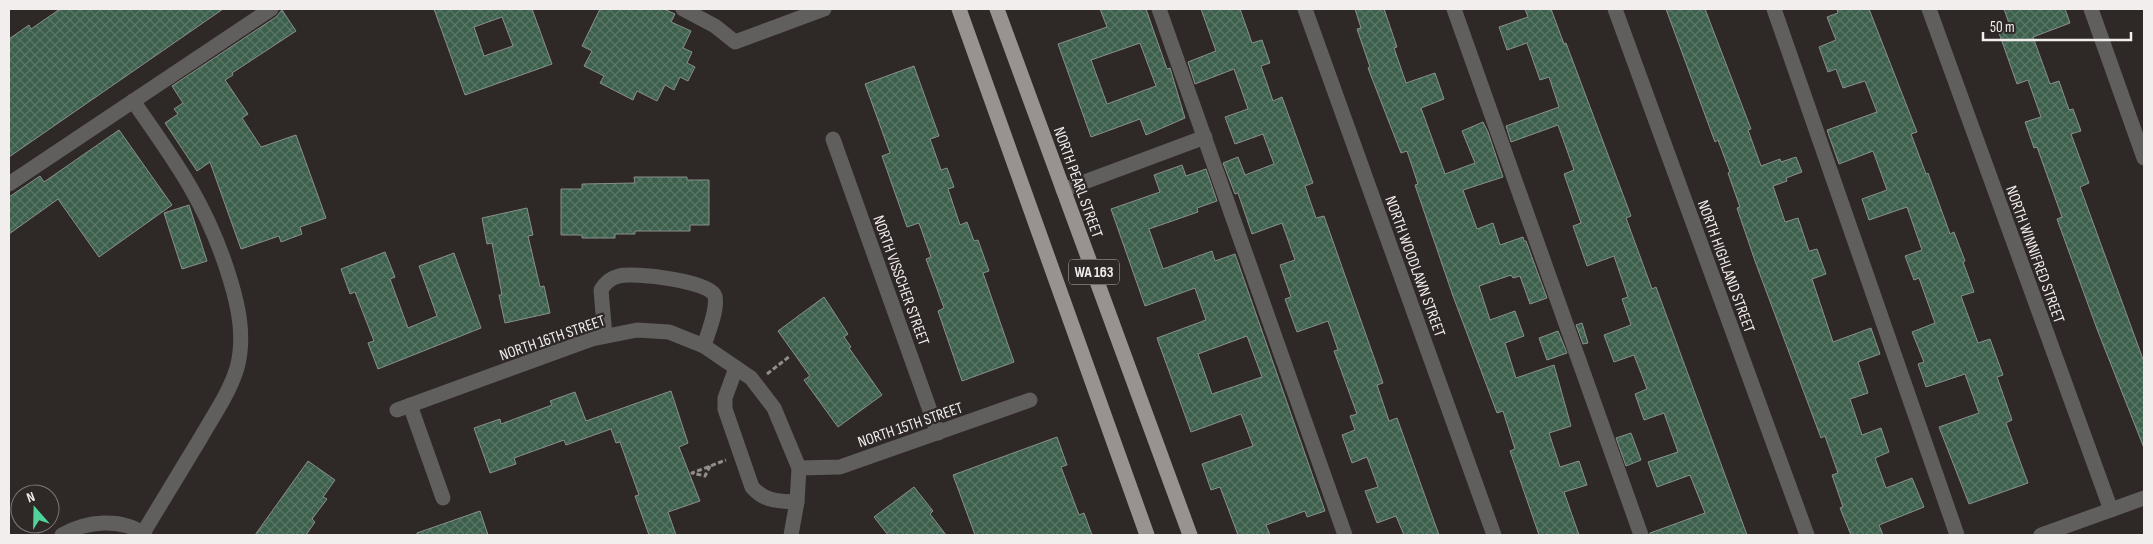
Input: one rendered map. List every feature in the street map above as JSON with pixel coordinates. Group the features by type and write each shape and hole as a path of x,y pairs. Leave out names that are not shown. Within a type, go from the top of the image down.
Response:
{"main road":[{"name":"WA 163","path":"959,9 1147,535"},
{"name":"NORTH PEARL STREET","path":"997,9 1190,535"}],"street":[{"path":"9,184 271,9"},
{"path":"683,9 715,26 735,42 801,12 824,9"},
{"path":"1159,9 1345,535"},
{"name":"NORTH WOODLAWN STREET","path":"1305,9 1494,535"},
{"path":"1454,9 1641,535"},
{"name":"NORTH HIGHLAND STREET","path":"1615,9 1806,535"},
{"path":"1774,9 1957,535"},
{"name":"NORTH WINNIFRED STREET","path":"1929,9 2111,510"},
{"path":"2092,9 2144,158"},
{"path":"62,535 87,525 105,523 123,525 144,534 225,396 236,368 242,343 236,300 224,258 205,212 182,171 132,101"},
{"name":"NORTH VISSCHER STREET","path":"833,138 938,433"},
{"path":"1063,190 1205,138"},
{"path":"606,336 601,290 610,279 632,274 668,278 711,290 715,296 714,308 704,346"},
{"name":"NORTH 16TH STREET","path":"443,498 404,407 606,336 638,330 657,330 674,334 704,346 756,383 774,408 799,468"},
{"path":"736,368 725,398 725,409 752,487 760,496 772,501 797,502"},
{"name":"NORTH 15TH STREET","path":"799,468 840,467 1030,400"},
{"path":"791,535 797,502 799,468"},
{"path":"2042,535 2144,498"}],"path":[{"path":"756,383 790,356"},
{"path":"710,466 705,476 692,472 741,455"}],"building":[{"path":"60,9 223,9 9,157 9,39 29,25 31,29"},
{"path":"434,9 532,9 552,64 465,95","holes":["502,17 513,46 484,56 474,27"]},
{"path":"600,9 664,9 675,14 671,22 691,31 683,48 692,52 687,63 695,67 688,81 680,77 674,90 665,85 657,101 637,91 633,100 600,83 604,76 584,66 592,51 582,46"},
{"path":"1100,9 1146,9 1167,69 1170,68 1185,118 1146,135 1140,119 1091,137 1058,44 1107,27","holes":["1140,43 1156,86 1107,104 1091,60"]},
{"path":"1201,9 1240,9 1252,43 1262,40 1270,63 1261,66 1273,101 1282,97 1313,183 1305,186 1316,218 1324,216 1383,383 1377,385 1389,421 1397,418 1439,535 1404,535 1396,516 1377,523 1365,491 1378,487 1367,457 1352,463 1342,435 1355,430 1350,416 1357,414 1334,351 1338,350 1328,321 1297,332 1285,299 1291,297 1280,265 1295,260 1282,223 1252,234 1238,193 1235,194 1223,163 1238,157 1245,175 1274,164 1263,134 1235,144 1225,117 1248,109 1234,69 1195,84 1188,62 1216,51"},
{"path":"1355,9 1384,9 1397,47 1394,48 1406,83 1435,73 1444,99 1421,108 1445,174 1475,163 1462,131 1483,122 1488,132 1503,177 1463,190 1477,229 1493,223 1500,245 1523,237 1547,298 1530,304 1520,276 1513,278 1511,275 1479,286 1490,320 1515,311 1524,336 1505,343 1516,378 1554,365 1571,426 1549,433 1560,467 1579,461 1587,485 1564,492 1579,535 1539,535 1510,451 1515,449 1503,411 1497,413 1453,296 1415,185 1418,184 1407,151 1401,153 1368,68 1370,67 1357,29 1361,28"},
{"path":"1525,9 1551,9 1564,44 1566,43 1631,216 1626,218 1652,289 1656,287 1747,535 1650,535 1650,533 1705,513 1690,475 1657,487 1648,462 1678,452 1664,413 1644,420 1635,394 1647,389 1634,355 1614,362 1604,335 1631,325 1622,299 1628,297 1614,256 1587,266 1573,226 1581,223 1564,174 1574,170 1558,125 1511,142 1506,126 1559,107 1549,77 1540,80 1527,43 1507,50 1499,27 1528,17"},
{"path":"1666,9 1705,9 1751,129 1748,130 1761,166 1780,159 1781,162 1796,157 1802,172 1786,178 1787,181 1773,186 1785,222 1798,218 1809,251 1817,249 1826,274 1812,279 1833,342 1871,328 1880,354 1858,362 1868,393 1850,399 1862,435 1881,428 1889,452 1875,458 1886,488 1912,478 1924,507 1879,525 1883,535 1851,535 1840,508 1843,507 1832,475 1838,473 1825,436 1821,438 1755,261 1737,208 1740,207 1728,173 1730,172 1718,140 1715,142"},
{"path":"1837,9 1869,9 1917,132 1911,134 1926,174 1928,173 1950,234 1954,232 1965,261 1963,262 1974,292 1961,296 1978,343 1990,339 2003,375 1997,377 2012,420 2006,423 2028,483 1969,504 1939,427 1979,413 1965,374 1926,387 1918,364 1924,362 1912,332 1935,323 1919,278 1914,280 1905,256 1922,250 1907,207 1869,220 1862,199 1887,190 1873,151 1839,164 1827,130 1877,112 1865,81 1843,88 1836,69 1828,72 1819,47 1836,40 1827,17 1838,13"},
{"path":"2004,9 2065,9 2070,23 2033,37 2050,84 2059,81 2069,110 2073,109 2081,131 2071,134 2089,183 2080,187 2144,362 2144,448 2097,329 2057,219 2062,217 2037,147 2034,148 2025,122 2041,117 2028,80 2017,84 1999,33 2011,29"},
{"path":"282,10 296,31 232,73 233,75 225,80 248,114 242,118 261,147 296,135 326,218 300,227 302,234 281,242 279,236 241,249 210,162 197,171 165,123 178,114 174,109 183,103 172,86 276,17"},
{"path":"914,66 939,136 930,139 941,170 947,168 954,187 948,189 960,225 967,222 974,241 978,240 989,271 983,273 1014,362 962,381 938,311 944,308 926,259 931,257 919,223 907,227 882,156 890,153 865,84"},
{"path":"119,130 172,205 99,257 58,199 9,234 9,197 40,176 44,182"},
{"path":"1182,165 1186,176 1206,169 1217,201 1197,208 1198,212 1149,229 1163,269 1212,251 1215,261 1235,254 1325,511 1307,517 1305,511 1266,525 1270,535 1238,535 1220,487 1211,490 1202,464 1253,446 1241,414 1191,432 1157,338 1206,320 1195,288 1145,306 1111,209 1160,192 1154,175","holes":["1247,336 1262,377 1212,394 1198,354"]},
{"path":"634,177 687,177 687,180 709,180 709,225 690,225 690,231 635,231 635,234 615,234 615,238 582,238 582,235 561,235 561,189 582,189 582,184 635,183"},
{"path":"189,205 207,261 182,269 164,213"},
{"path":"527,208 533,235 528,236 540,287 544,286 550,313 505,323 499,295 502,295 492,243 487,244 482,218"},
{"path":"385,252 395,277 390,279 408,328 437,316 419,266 454,253 481,328 378,369 368,343 374,341 355,292 350,294 341,269"},
{"path":"824,297 848,334 844,337 851,347 849,348 882,395 838,427 804,380 810,376 778,331"},
{"path":"1582,323 1588,343 1583,344 1576,325"},
{"path":"1558,331 1567,353 1547,360 1539,338"},
{"path":"671,391 688,443 679,447 700,501 668,512 676,535 649,535 635,496 639,495 620,442 616,443 611,429 566,445 564,440 514,458 516,464 490,473 474,428 500,419 501,424 552,405 550,401 575,392 586,421"},
{"path":"1631,433 1641,460 1626,466 1616,438"},
{"path":"1057,437 1067,465 1061,467 1079,515 1084,513 1092,535 975,535 953,475"},
{"path":"308,461 335,480 323,497 327,499 312,519 315,522 306,535 255,535"},
{"path":"914,487 933,511 930,514 946,535 888,535 874,517"},
{"path":"480,511 488,535 417,535 417,533"}]}
